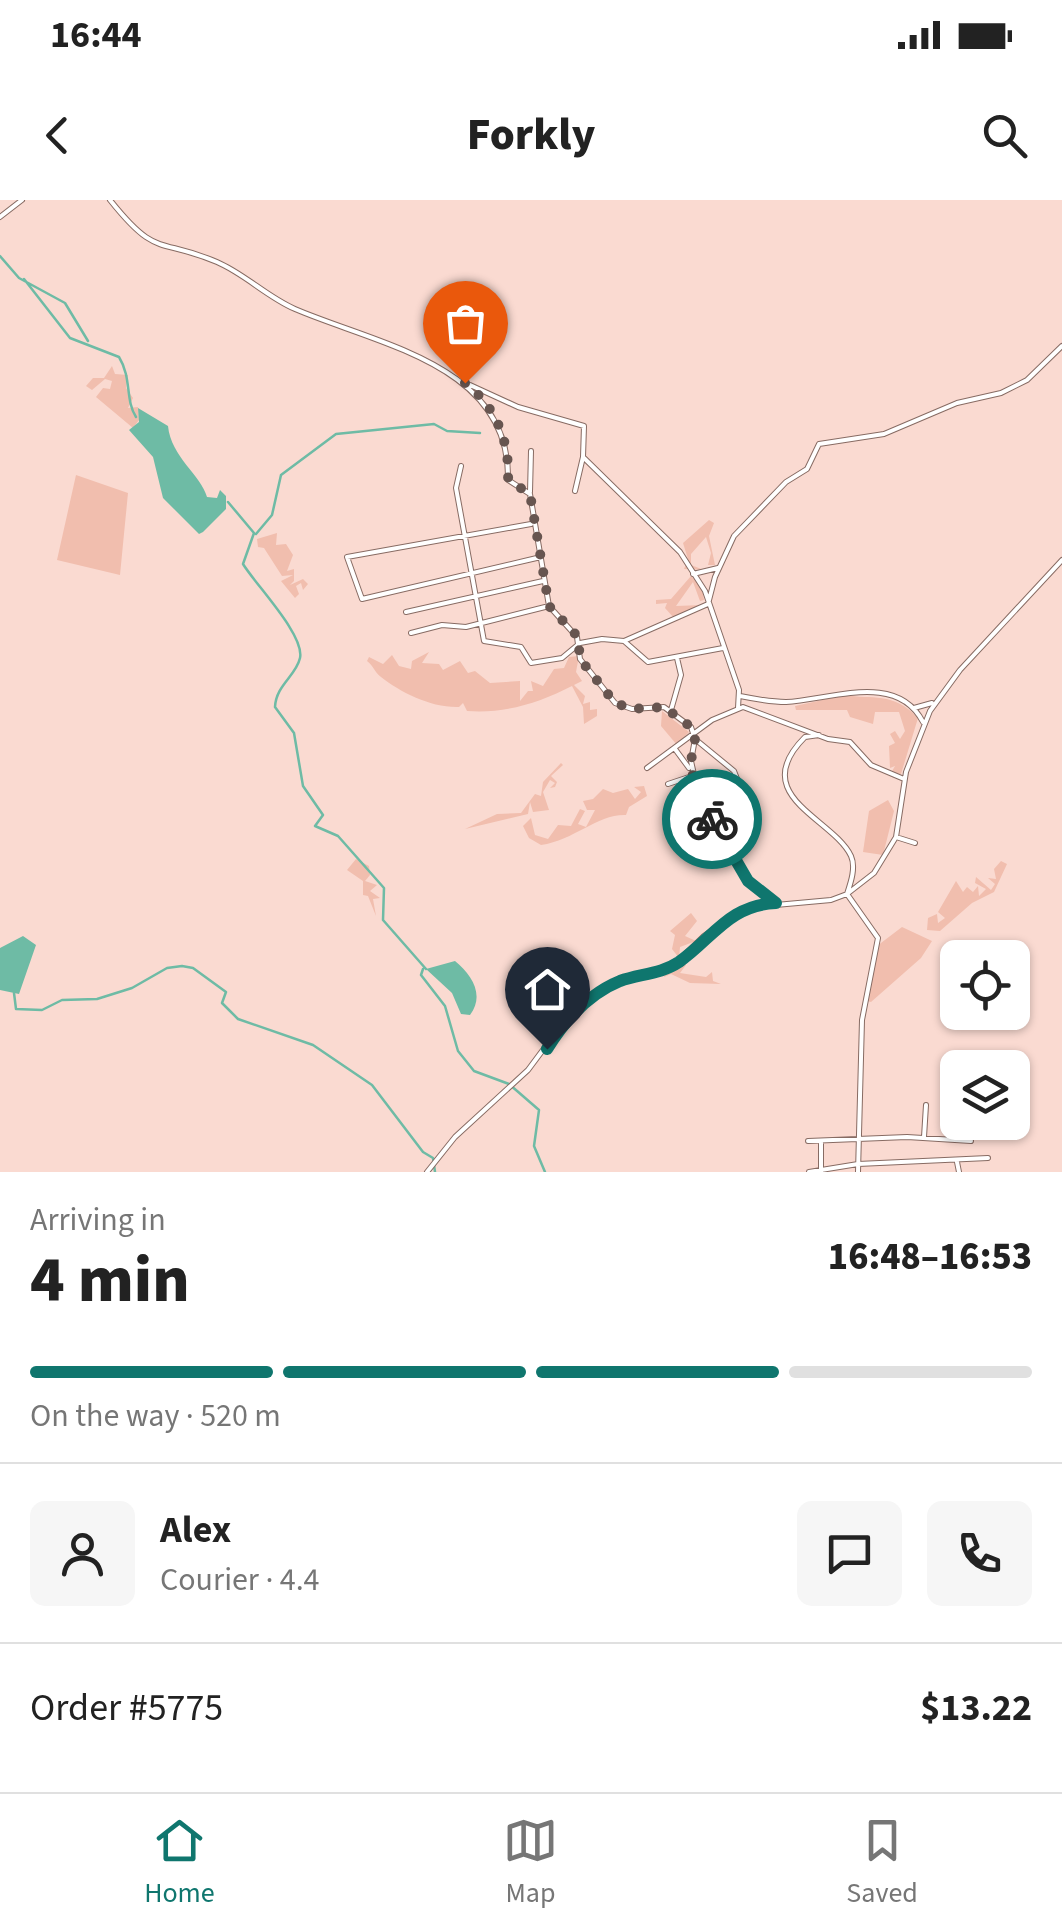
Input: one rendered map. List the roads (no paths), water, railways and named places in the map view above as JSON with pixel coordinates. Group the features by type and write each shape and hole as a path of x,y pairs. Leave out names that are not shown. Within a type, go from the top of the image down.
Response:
{"street":[{"path":"0,217 22,200"},
{"path":"110,200 152,244 218,262 288,306 384,342 518,407 584,426 583,457 575,491"},
{"path":"461,466 456,488 484,641 520,647 531,663 562,658 580,642 624,642 708,604 719,567 743,523 786,482 804,472 819,444 884,434 957,402 1001,393 1027,380 1062,346"},
{"path":"465,383 478,393 497,422 510,463 508,480 530,494"},
{"path":"531,452 532,524 543,581 549,606 580,642 580,659 615,703 632,709 671,710 734,771 746,804"},
{"path":"583,457 630,507 674,543 708,604 740,696 738,708"},
{"path":"532,524 347,557 362,599 541,557"},
{"path":"427,1172 455,1136 538,1059 581,1006 619,982 675,964 704,936 744,908 818,903 847,894 880,867 896,836 904,779 924,723 938,699 1062,560"},
{"path":"693,574 719,567"},
{"path":"406,612 543,581"},
{"path":"412,634 481,623 549,606"},
{"path":"624,642 641,660 676,658 723,648"},
{"path":"671,710 681,675 676,658"},
{"path":"740,696 784,702 868,692 887,694 914,708 924,723"},
{"path":"914,708 926,707 938,699"},
{"path":"647,768 738,708 753,707 819,735 850,742 871,765 904,779"},
{"path":"819,735 801,740 787,778 800,810 832,832 850,854 852,871 847,894 876,932 878,944 862,1020 858,1172"},
{"path":"694,736 693,774 700,801 738,867 759,894 776,903"},
{"path":"675,748 693,774"},
{"path":"668,784 693,774"},
{"path":"896,836 915,844"},
{"path":"924,1137 926,1105"},
{"path":"808,1141 924,1137 972,1141"},
{"path":"821,1141 821,1171"},
{"path":"809,1172 858,1164 988,1158"},
{"path":"957,1162 958,1172"},
{"path":"916,1164 918,1172"}],"water":[{"path":"138,408 168,426 175,447 207,497 217,498 220,490 226,496 226,509 203,532 199,534 163,498 153,457 129,430 139,422"},
{"path":"23,936 36,945 19,994 0,990 0,948"},
{"path":"455,961 467,973 476,993 470,1015 461,1014 452,993 426,969"}],"waterway":[{"path":"0,256 19,278 65,303 88,341"},
{"path":"24,279 70,338 119,357 136,417"},
{"path":"256,534 272,515 281,475 336,434 434,424 447,431 480,433"},
{"path":"228,502 254,533 243,564 287,623 299,648 298,664 279,693 275,707 294,733 303,786 323,815 315,826 338,836 384,888 383,920 426,969"},
{"path":"14,993 16,1009 42,1010 62,1000 97,999 132,988 167,968 193,968 226,992 222,1003 238,1019 313,1045 372,1085 423,1152 433,1158 435,1172"},
{"path":"423,969 421,975 445,1006 458,1051 474,1071 509,1084 539,1110 534,1146 545,1172"}]}
